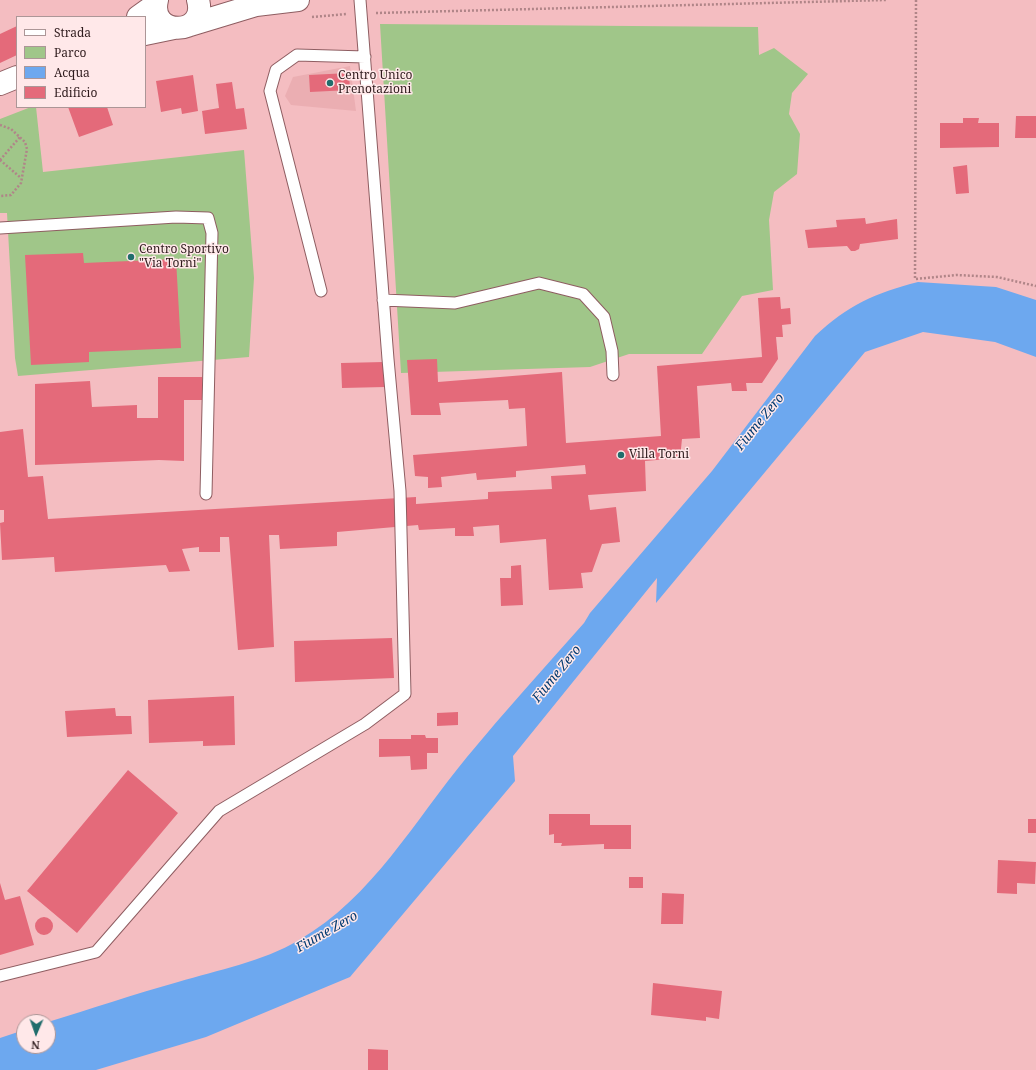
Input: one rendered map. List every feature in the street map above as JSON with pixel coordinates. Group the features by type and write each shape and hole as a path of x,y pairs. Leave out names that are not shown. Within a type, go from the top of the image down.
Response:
{"main road":[{"path":"182,27 198,15 200,8 198,0"},
{"path":"226,0 256,5 302,9"},
{"path":"156,2 156,11 162,22 182,27"},
{"path":"139,16 156,2"},
{"path":"146,34 182,27 256,5"},
{"path":"0,84 16,77"}],"lane":[{"path":"0,976 96,952 219,811 365,724 405,694 400,491 383,300 360,0"},
{"path":"321,291 270,91 276,70 297,55 365,57"},
{"path":"0,228 176,218 208,218 212,233 206,494"},
{"path":"383,300 455,303 539,283 583,294 604,317 612,351 613,375"}],"path":[{"path":"302,9 361,13 886,0"},
{"path":"916,0 915,279 957,275 997,277 1036,286"},
{"path":"0,125 11,129 25,142 27,149 21,183 11,195 0,196"},
{"path":"20,137 0,160 22,179"}],"shaded area":[{"path":"350,66 356,111 291,105 285,96 293,77"}],"green space":[{"path":"380,24 758,27 759,55 774,48 808,74 792,93 789,114 800,134 797,174 774,192 769,220 773,290 742,296 702,354 629,354 590,367 401,373"},
{"name":"Centro Sportivo \"Via Torni\"","path":"28,108 36,108 43,172 244,150 254,278 249,357 18,376 15,358 7,213 0,213 0,119"}],"water":[{"name":"Fiume Zero","path":"918,282 996,287 1036,300 1036,357 995,342 923,332 865,352 656,603 657,578 513,756 515,781 350,977 206,1037 96,1070 0,1070 0,1038 16,1033 16,1054 56,1054 56,1019 145,991 240,965 285,948 325,922 349,902 371,880 391,856 481,740 584,623 590,613 712,471 815,336 827,325 851,308 875,296"}],"building":[{"path":"16,26 16,55 0,63 0,34"},
{"name":"Centro Unico Prenotazioni","path":"349,73 350,90 310,92 309,75"},
{"path":"193,75 198,111 182,114 181,108 161,112 156,81"},
{"path":"232,82 236,109 244,108 247,129 205,134 202,111 219,108 216,84"},
{"path":"68,108 107,108 113,125 79,137"},
{"path":"1016,116 1036,116 1036,138 1015,138"},
{"path":"963,118 979,118 978,123 999,123 999,147 940,148 940,123 963,123"},
{"path":"967,165 969,193 956,194 953,167"},
{"path":"865,218 866,224 897,219 898,239 860,244 859,249 855,251 851,251 847,246 808,248 805,230 837,227 836,220"},
{"path":"83,253 84,263 176,259 181,348 89,352 89,362 31,365 25,255"},
{"path":"780,297 781,309 790,308 791,324 782,325 783,337 776,337 778,359 762,383 746,383 747,391 732,391 731,383 697,386 700,438 682,439 680,458 645,461 646,491 588,495 590,510 616,507 620,542 602,544 592,572 581,573 583,588 549,590 546,539 500,543 499,525 473,527 474,536 455,536 455,528 419,530 418,525 337,532 337,546 280,549 279,535 269,535 274,647 238,650 229,537 220,537 220,552 199,552 199,547 182,549 190,571 169,572 166,565 55,572 54,557 2,560 0,523 4,522 4,510 0,510 0,432 23,429 28,477 43,476 48,519 416,497 416,504 488,499 488,492 552,489 551,476 586,474 585,465 516,471 516,477 477,480 476,473 441,477 442,487 428,488 428,477 415,476 413,455 527,446 525,408 509,409 508,400 439,403 441,415 411,415 407,360 437,359 438,382 562,372 566,443 661,436 657,366 762,357 758,298"},
{"path":"384,362 385,387 342,388 341,363"},
{"path":"158,377 202,377 202,400 184,400 184,461 159,460 35,465 35,384 90,381 92,407 137,405 137,418 158,418"},
{"path":"521,565 523,605 501,606 500,578 511,578 511,566"},
{"path":"392,638 394,678 295,682 294,641"},
{"path":"234,696 235,745 203,746 203,741 149,743 148,700"},
{"path":"115,708 116,716 131,716 132,734 67,737 65,711"},
{"path":"458,712 458,725 437,726 437,713"},
{"path":"411,735 425,735 426,738 438,738 438,753 427,753 427,769 411,770 410,756 379,757 379,739 411,739"},
{"path":"128,770 178,813 77,933 27,891"},
{"path":"549,814 590,814 590,825 631,825 631,849 604,849 604,844 561,846 562,843 554,843 554,834 549,835"},
{"path":"1028,819 1036,819 1036,833 1028,833"},
{"path":"998,860 1036,862 1035,884 1017,883 1017,894 997,893"},
{"path":"629,877 643,877 643,888 629,888"},
{"path":"0,883 5,900 20,896 34,945 0,955"},
{"path":"662,893 684,894 683,924 661,924"},
{"path":"44,917 50,920 53,926 50,932 44,935 38,932 35,926 38,920"},
{"path":"653,983 722,991 719,1019 706,1017 706,1021 651,1015"},
{"path":"368,1049 388,1050 388,1070 368,1070"}],"place":[{"name":"Centro Unico Prenotazioni","path":"330,83"},
{"name":"Centro Sportivo \"Via Torni\"","path":"131,257"},
{"name":"Villa Torni","path":"621,455"}]}
